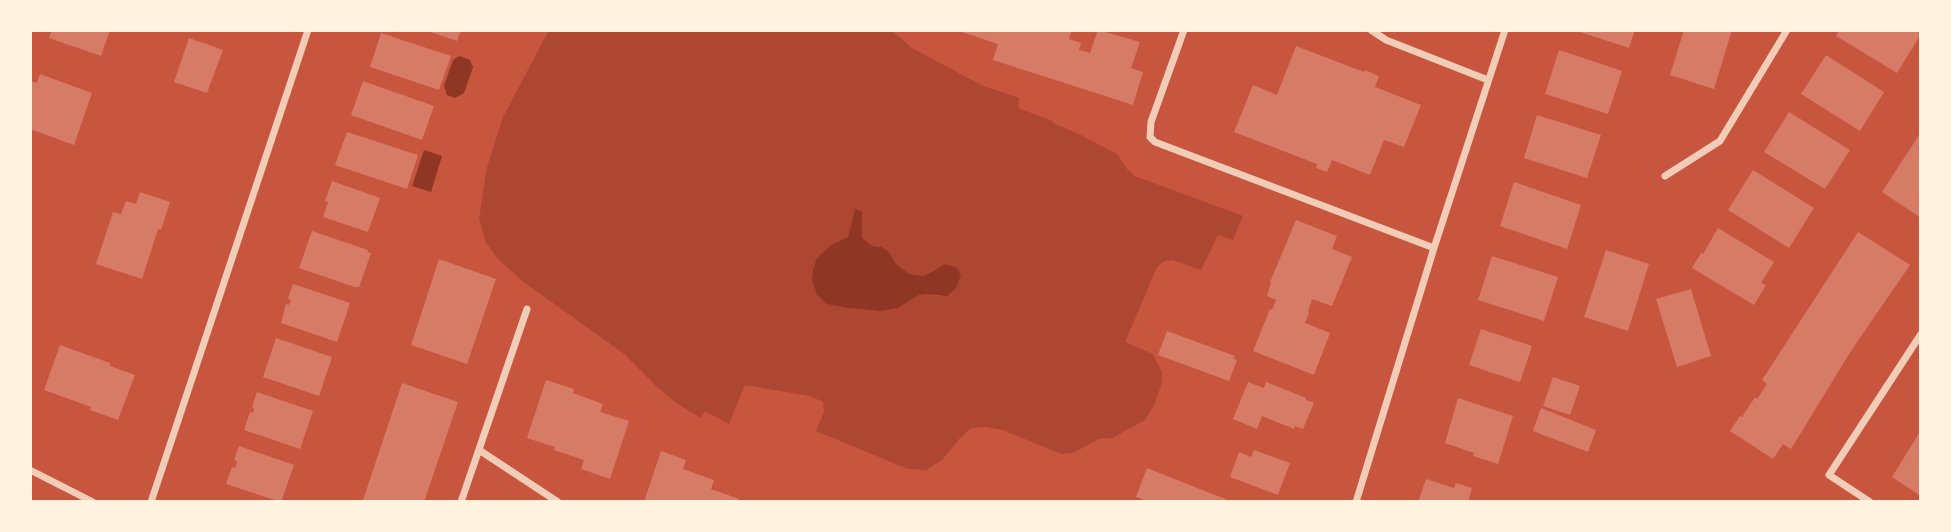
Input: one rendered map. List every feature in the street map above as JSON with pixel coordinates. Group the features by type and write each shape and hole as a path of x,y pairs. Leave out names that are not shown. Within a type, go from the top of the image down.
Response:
{"street":[{"path":"151,502 308,30"},
{"path":"1184,30 1151,122 1150,137 1155,142 1434,248"},
{"path":"1371,30 1386,40 1488,80"},
{"path":"1356,502 1505,30"},
{"path":"1665,176 1720,141 1787,30"},
{"path":"461,502 527,309"},
{"path":"1870,502 1829,475 1921,334"},
{"path":"479,450 558,502"},
{"path":"30,470 93,502"}],"shaded area":[{"path":"549,30 891,30 912,48 981,85 1019,98 1018,108 1053,121 1118,155 1135,176 1243,216 1233,240 1218,235 1201,270 1172,260 1157,267 1125,342 1153,354 1162,372 1161,386 1145,420 1112,438 1099,439 1073,453 1061,454 1003,430 971,428 943,459 926,470 908,469 816,431 824,412 823,402 810,396 745,385 729,424 705,411 701,418 656,386 623,353 525,283 499,260 486,243 479,219 487,167 503,117","holes":["855,210 862,238 872,246 883,247 895,263 909,274 924,276 935,269 938,296 919,295 898,308 880,311 827,304 831,245 848,237"]},
{"path":"459,56 470,60 473,67 464,93 455,98 447,95 444,86 453,60"},
{"path":"424,150 442,156 431,192 412,186"},
{"path":"855,209 862,212 862,238 872,246 882,247 889,252 895,263 909,274 924,276 945,264 957,268 961,275 956,288 947,296 919,295 898,308 880,311 827,304 817,295 812,280 813,270 817,258 831,245 848,237"}],"building":[{"path":"52,30 110,30 101,56 49,38"},
{"path":"425,30 461,30 457,41"},
{"path":"956,30 1072,30 1069,39 1081,43 1079,50 1090,53 1098,30 1140,42 1131,68 1143,72 1133,105 993,60 998,44"},
{"path":"1574,30 1635,30 1629,48"},
{"path":"1684,30 1732,30 1714,89 1670,75"},
{"path":"1840,30 1914,30 1921,34 1897,73 1836,36"},
{"path":"381,33 451,56 439,90 370,67"},
{"path":"189,38 223,50 207,93 174,82"},
{"path":"1296,46 1379,76 1375,87 1421,105 1404,147 1384,140 1370,175 1332,160 1327,172 1316,168 1317,164 1234,132 1253,85 1277,95"},
{"path":"1559,50 1622,71 1608,114 1545,94"},
{"path":"1826,55 1884,92 1860,131 1801,94"},
{"path":"40,74 92,93 74,145 30,129 30,81 37,83"},
{"path":"363,81 434,106 422,140 351,115"},
{"path":"1789,112 1850,150 1825,189 1764,152"},
{"path":"1537,115 1601,135 1587,178 1524,158"},
{"path":"347,132 418,155 407,189 335,165"},
{"path":"1921,132 1921,218 1882,192"},
{"path":"1753,170 1814,208 1789,248 1728,210"},
{"path":"332,181 380,198 368,232 323,217"},
{"path":"1514,182 1581,205 1567,249 1500,226"},
{"path":"140,192 170,202 142,279 96,264 113,212 121,214 126,201 136,204"},
{"path":"1296,220 1337,236 1332,249 1352,257 1332,306 1312,299 1305,323 1330,333 1314,375 1253,351 1276,300 1267,296 1270,282"},
{"path":"1718,228 1774,262 1761,283 1766,285 1754,305 1692,268"},
{"path":"312,231 371,253 359,287 299,268"},
{"path":"1858,232 1910,265 1851,351 1791,449 1783,444 1773,459 1730,431 1767,384 1762,380"},
{"path":"1606,250 1649,264 1628,331 1584,317"},
{"path":"1492,256 1558,277 1544,321 1478,300"},
{"path":"439,259 496,279 467,364 411,345"},
{"path":"293,284 350,303 337,342 281,323 286,304 289,305 291,300 288,299"},
{"path":"1691,289 1711,356 1677,367 1656,299"},
{"path":"1481,329 1532,346 1520,382 1469,365"},
{"path":"1167,331 1235,356 1234,359 1237,360 1229,381 1158,355"},
{"path":"276,338 332,357 319,396 263,377"},
{"path":"60,345 135,375 118,420 44,390"},
{"path":"1553,377 1580,386 1570,415 1543,406"},
{"path":"546,380 574,389 573,393 603,404 600,412 629,421 610,479 581,469 584,460 527,438"},
{"path":"1248,382 1264,388 1266,382 1314,403 1303,429 1295,426 1294,429 1262,416 1257,429 1233,419"},
{"path":"402,383 458,402 424,502 363,500"},
{"path":"257,392 313,411 300,449 244,430 250,412 253,413 252,407"},
{"path":"1458,398 1513,416 1498,464 1445,443"},
{"path":"1541,408 1596,430 1588,452 1533,431"},
{"path":"1921,430 1921,496 1892,477"},
{"path":"239,446 294,465 281,502 226,484 232,467 235,468 237,461 234,460"},
{"path":"1254,450 1290,463 1278,495 1230,477 1239,452 1251,457"},
{"path":"661,451 686,460 683,469 714,480 711,489 739,499 738,502 644,502"},
{"path":"1147,468 1233,502 1150,502 1136,497"},
{"path":"1426,479 1454,488 1456,483 1472,488 1468,502 1418,502"}]}
